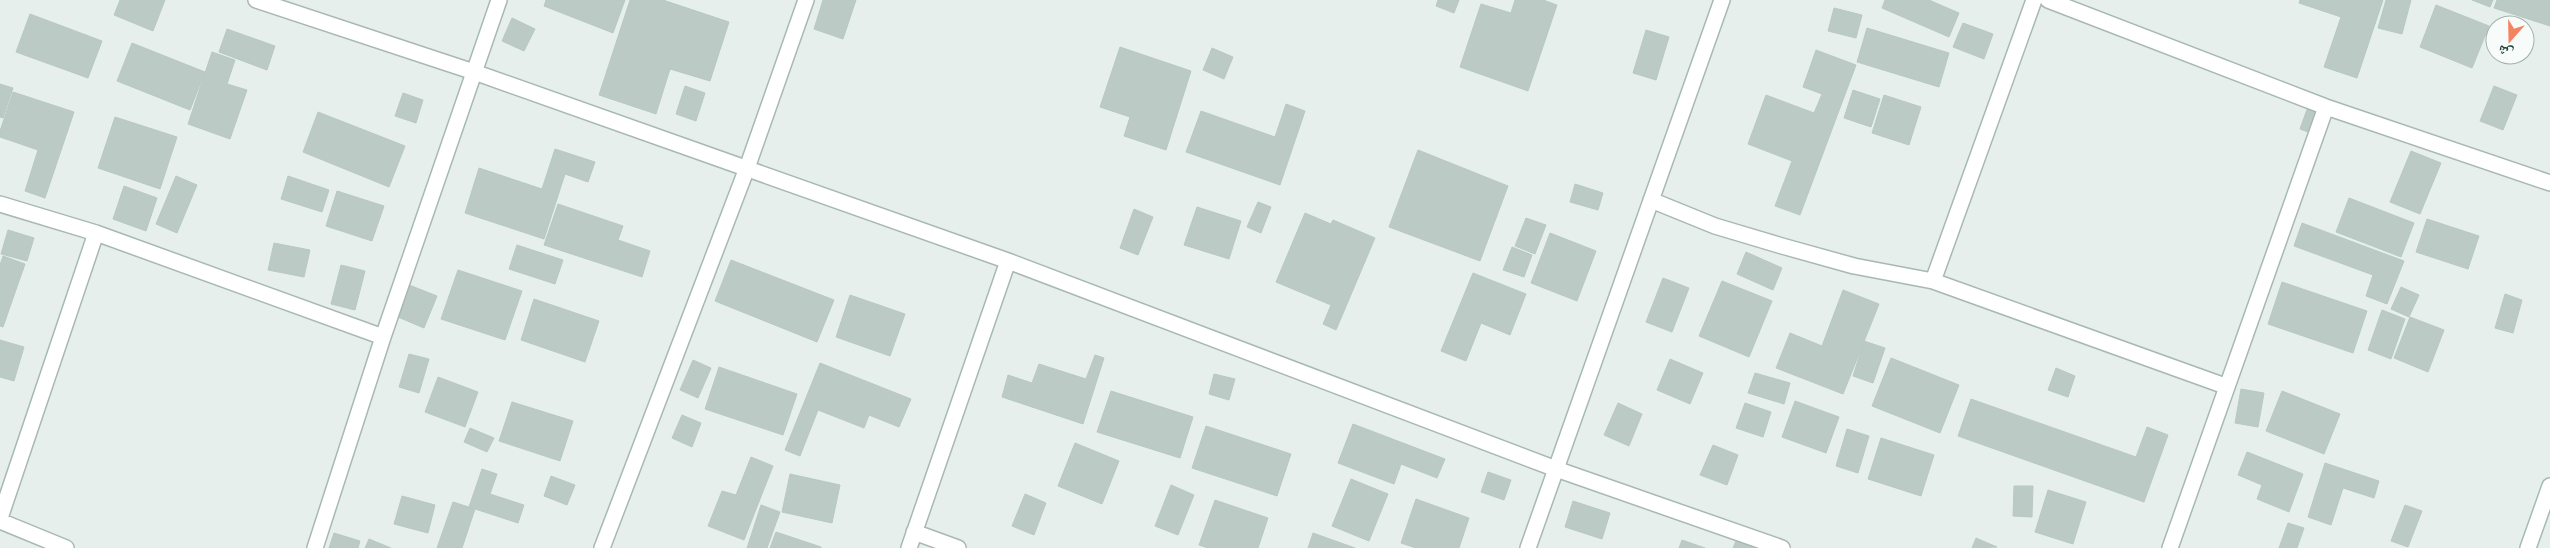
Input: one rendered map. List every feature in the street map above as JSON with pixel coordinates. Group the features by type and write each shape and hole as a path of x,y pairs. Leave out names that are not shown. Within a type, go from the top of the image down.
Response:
{"street":[{"path":"256,0 474,72 1008,261 1556,469 1782,548"},
{"path":"315,548 383,337 499,0"},
{"path":"602,548 747,168 806,0"},
{"path":"1528,548 1722,0"},
{"path":"1933,281 2034,0"},
{"path":"2048,0 2326,107 2550,183"},
{"path":"2170,548 2225,386 2326,107"},
{"path":"1651,200 1715,226 1782,246 1854,266 1933,281 2225,386"},
{"path":"0,204 96,233 383,337"},
{"path":"66,548 0,519 96,233"},
{"path":"909,548 1008,261"},
{"path":"2528,548 2549,491"},
{"path":"914,532 958,548"}],"building":[{"path":"120,0 165,0 153,31 114,15"},
{"path":"546,0 625,0 613,33 544,6"},
{"path":"630,0 663,0 729,22 710,81 670,69 656,114 599,95"},
{"path":"823,0 856,0 843,39 814,29"},
{"path":"1438,0 1459,0 1454,13 1436,6"},
{"path":"1515,0 1543,0 1557,5 1528,91 1460,67 1481,4 1511,13"},
{"path":"1885,0 1929,0 1959,13 1949,37 1882,8"},
{"path":"2300,0 2383,0 2357,78 2324,67 2341,17 2299,3"},
{"path":"2386,0 2411,0 2402,34 2378,28"},
{"path":"2472,0 2493,0 2490,7"},
{"path":"2497,0 2550,0 2550,26 2535,21 2535,15 2516,15 2494,8"},
{"path":"2436,5 2485,24 2485,36 2472,68 2420,47"},
{"path":"1834,8 1862,15 1856,38 1828,31"},
{"path":"30,14 102,41 88,78 16,52"},
{"path":"512,18 535,29 524,51 502,41"},
{"path":"1963,23 1993,34 1984,59 1953,47"},
{"path":"1867,28 1949,53 1939,87 1857,62"},
{"path":"227,29 275,46 267,70 219,52"},
{"path":"1646,30 1669,37 1656,80 1633,73"},
{"path":"132,43 205,72 190,110 117,81"},
{"path":"1120,47 1191,71 1166,150 1124,136 1130,117 1100,107"},
{"path":"1212,48 1233,57 1224,79 1203,70"},
{"path":"1816,50 1856,65 1800,215 1775,206 1792,161 1748,144 1766,95 1814,113 1822,94 1803,87"},
{"path":"212,52 235,60 227,84 247,90 230,139 188,124"},
{"path":"0,84 13,88 3,118 0,117"},
{"path":"685,86 705,93 696,121 676,114"},
{"path":"2494,86 2517,95 2503,130 2480,121"},
{"path":"1853,90 1880,99 1871,127 1844,118"},
{"path":"13,92 74,112 45,198 25,191 38,150 0,137 0,131"},
{"path":"403,93 423,100 416,123 395,116"},
{"path":"1884,95 1921,107 1909,145 1872,133"},
{"path":"1286,104 1305,111 1280,185 1186,152 1201,111 1275,137"},
{"path":"2309,104 2328,111 2319,136 2300,129"},
{"path":"318,112 405,146 389,187 303,152"},
{"path":"115,117 177,137 160,189 98,168"},
{"path":"555,149 595,162 588,182 565,174 544,239 465,213 479,168 542,189"},
{"path":"1418,150 1508,186 1480,261 1389,227"},
{"path":"2411,151 2441,163 2420,214 2390,202"},
{"path":"176,176 197,185 177,233 156,224"},
{"path":"288,176 329,190 322,212 281,199"},
{"path":"1575,184 1603,193 1598,210 1570,202"},
{"path":"124,186 157,198 146,231 113,219"},
{"path":"337,191 384,206 372,241 326,226"},
{"path":"2349,198 2414,223 2401,257 2336,232"},
{"path":"1258,202 1271,207 1261,233 1247,227"},
{"path":"558,204 623,226 618,240 650,251 642,277 544,245"},
{"path":"1197,207 1241,221 1229,259 1184,245"},
{"path":"1134,209 1153,217 1138,255 1120,248"},
{"path":"1305,213 1331,224 1333,220 1375,238 1336,330 1323,324 1331,305 1276,282"},
{"path":"1526,218 1546,225 1535,254 1515,246"},
{"path":"2427,219 2479,236 2468,269 2416,252"},
{"path":"2302,223 2404,261 2387,304 2366,296 2373,275 2294,246"},
{"path":"8,230 34,238 27,261 1,254"},
{"path":"1550,233 1596,251 1577,301 1531,283"},
{"path":"274,243 310,250 304,277 268,270"},
{"path":"517,245 563,260 555,284 509,269"},
{"path":"1512,247 1532,255 1524,277 1503,270"},
{"path":"1746,252 1782,268 1773,290 1737,274"},
{"path":"3,256 25,264 3,327 0,326 0,265"},
{"path":"731,260 834,300 817,342 715,301"},
{"path":"341,265 365,271 355,310 331,304"},
{"path":"458,270 522,291 505,340 441,319"},
{"path":"1473,273 1526,294 1510,335 1481,323 1466,361 1441,351"},
{"path":"1663,278 1689,288 1672,332 1646,322"},
{"path":"399,281 437,296 424,328 386,312"},
{"path":"1722,281 1772,301 1749,357 1699,336"},
{"path":"2282,282 2367,311 2353,353 2268,324"},
{"path":"2401,287 2419,295 2409,317 2391,309"},
{"path":"1843,290 1879,304 1843,394 1776,368 1790,333 1822,346"},
{"path":"2505,294 2522,300 2513,333 2495,328"},
{"path":"850,295 905,314 890,356 836,337"},
{"path":"534,299 599,321 585,362 521,340"},
{"path":"2382,310 2405,319 2391,359 2368,350"},
{"path":"2410,317 2444,330 2428,372 2394,358"},
{"path":"0,340 24,347 14,381 0,377"},
{"path":"1864,341 1885,348 1873,383 1853,376"},
{"path":"409,354 429,359 419,393 399,387"},
{"path":"1095,355 1104,358 1083,424 1002,397 1008,375 1032,383 1039,364 1086,379"},
{"path":"1891,358 1959,385 1940,433 1872,406"},
{"path":"1670,359 1703,373 1690,404 1657,390"},
{"path":"693,360 711,368 698,398 680,390"},
{"path":"820,363 911,399 899,427 869,415 864,428 818,410 800,456 785,450"},
{"path":"719,367 797,394 783,435 705,409"},
{"path":"2056,368 2075,376 2068,397 2048,390"},
{"path":"1755,373 1790,383 1784,404 1748,393"},
{"path":"1214,374 1235,379 1229,400 1209,394"},
{"path":"438,377 478,392 465,427 425,412"},
{"path":"2241,389 2264,393 2258,427 2235,423"},
{"path":"1111,391 1193,417 1180,458 1097,432"},
{"path":"2282,391 2340,414 2324,454 2266,431"},
{"path":"1971,399 2136,457 2147,427 2168,435 2144,502 1958,436"},
{"path":"1795,401 1839,417 1826,453 1782,437"},
{"path":"512,402 573,421 560,461 499,441"},
{"path":"1618,403 1642,414 1629,446 1604,435"},
{"path":"1745,403 1771,412 1763,437 1736,428"},
{"path":"682,415 701,423 692,447 672,438"},
{"path":"1353,424 1445,459 1437,478 1401,464 1394,484 1338,463"},
{"path":"1206,426 1291,454 1277,496 1192,468"},
{"path":"470,428 494,438 487,452 464,442"},
{"path":"1847,429 1869,436 1858,473 1836,466"},
{"path":"1881,438 1934,455 1921,496 1868,479"},
{"path":"1075,443 1119,461 1102,504 1058,486"},
{"path":"1713,445 1738,455 1727,485 1700,475"},
{"path":"2247,452 2303,474 2289,512 2257,499 2262,485 2238,475"},
{"path":"751,457 773,466 744,540 708,526 722,491 736,495"},
{"path":"2325,463 2379,481 2374,498 2343,488 2331,525 2308,517"},
{"path":"482,469 497,474 490,494 524,505 518,523 469,507"},
{"path":"1488,472 1511,480 1504,500 1481,492"},
{"path":"790,474 840,485 832,523 782,512"},
{"path":"551,476 575,485 567,505 544,496"},
{"path":"1351,479 1388,494 1369,541 1332,526"},
{"path":"1171,485 1194,495 1178,535 1155,526"},
{"path":"2014,486 2033,486 2032,517 2013,516"},
{"path":"2048,490 2086,502 2073,544 2035,532"},
{"path":"1025,494 1046,503 1034,535 1012,526"},
{"path":"402,496 435,505 428,533 394,524"},
{"path":"1416,499 1469,518 1459,548 1416,548 1401,543"},
{"path":"1215,500 1268,518 1258,548 1208,548 1199,545"},
{"path":"1573,501 1610,513 1602,539 1565,527"},
{"path":"453,502 475,509 462,548 437,548"},
{"path":"761,505 780,512 767,548 747,548"},
{"path":"2405,505 2422,511 2408,547 2391,541"},
{"path":"2288,523 2304,528 2297,548 2279,548"},
{"path":"776,532 821,547 821,548 770,548"},
{"path":"334,533 360,541 358,548 329,548"},
{"path":"1313,533 1355,548 1308,548"},
{"path":"1738,536 1773,548 1733,548"},
{"path":"1976,538 1997,547 1972,548"},
{"path":"369,539 391,548 365,548"},
{"path":"1682,540 1705,548 1679,548"}]}
